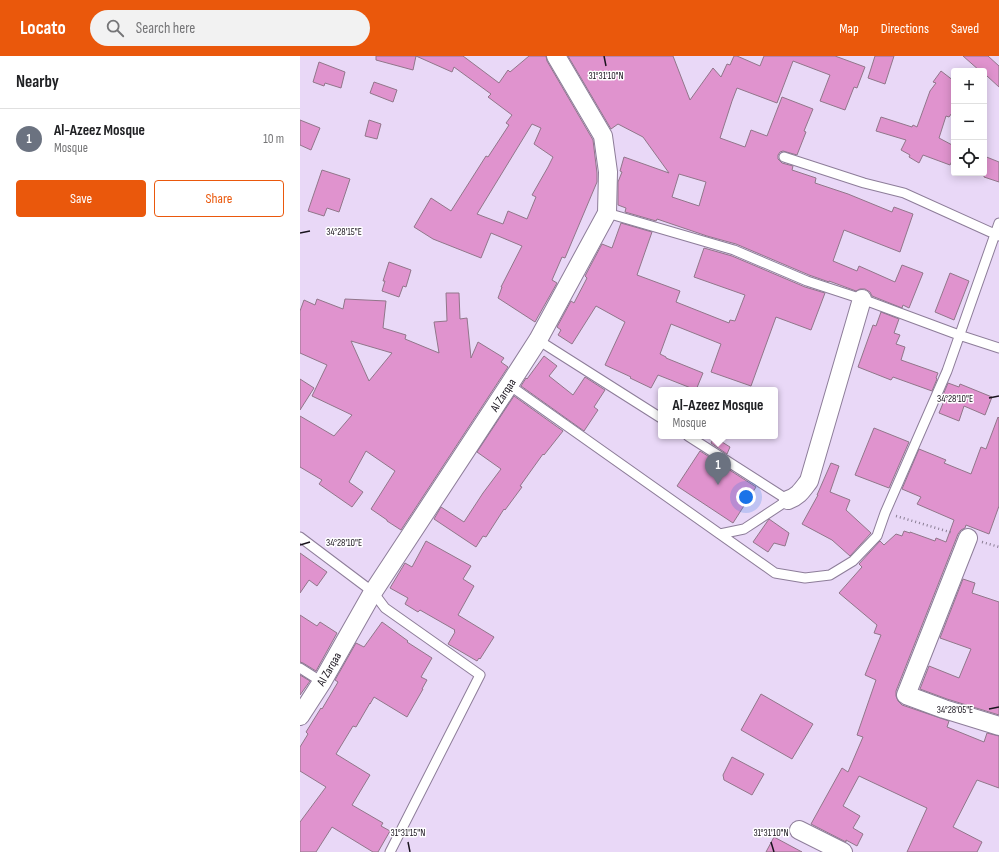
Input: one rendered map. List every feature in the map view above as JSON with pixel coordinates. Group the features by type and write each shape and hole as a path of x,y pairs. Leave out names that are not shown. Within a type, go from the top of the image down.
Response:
{"street":[{"name":"Al Zarqaa","path":"300,716 322,682 373,592 538,340 607,213 608,172 603,136 556,56"},
{"path":"788,500 800,493 809,481 862,300"},
{"path":"968,538 906,695 944,709 999,726"},
{"path":"799,830 843,852"}],"lane":[{"path":"784,157 864,183 904,193 997,235"},
{"path":"607,213 734,250 807,281 999,348"},
{"path":"509,385 775,573 805,578 830,575 853,561 877,535 885,513 947,371 997,235 999,223"},
{"path":"538,340 658,416"},
{"path":"693,439 788,500 744,529 720,534"},
{"path":"300,537 373,592 385,608 480,675 390,852"},
{"path":"300,668 322,682"}],"path":[{"path":"885,513 999,547"}],"building":[{"path":"376,56 416,56 413,70 376,60"},
{"path":"416,56 463,56 499,83 508,70 510,72 529,56 546,56 547,61 593,140 597,182 565,258 562,257 552,280 557,283 535,322 498,298 501,287 522,246 491,233 481,258 433,239 414,227 431,198 451,211 486,156 488,157 509,125 506,123 512,115 488,97 491,94 454,67 452,72","holes":["532,124 541,128 534,144 553,157 532,195 536,197 527,219 508,211 503,224 477,214"]},
{"path":"568,56 673,56 690,100 713,68 721,77 727,64 730,65 734,56 760,66 764,56 835,56 865,67 857,88 854,87 845,110 820,101 830,75 793,61 777,103 737,88 720,138 745,147 751,130 767,136 782,97 813,109 804,131 806,132 797,155 783,151 778,155 778,159 782,163 793,166 792,170 816,178 815,183 848,194 892,212 894,207 913,214 900,252 844,230 833,261 857,271 859,266 895,282 902,265 923,273 909,308 903,305 902,308 872,296 870,292 865,289 856,291 809,275 736,244 657,219 656,221 625,212 626,208 618,205 618,182 622,172 620,171 624,157 669,173 643,137 618,124 611,129","holes":["679,174 706,182 699,206 672,197"]},
{"path":"875,56 894,56 885,84 868,78"},
{"path":"963,56 988,56 999,66 999,87 987,76 987,68 977,68"},
{"path":"319,62 345,72 341,88 325,83 324,86 313,82"},
{"path":"941,71 951,79 951,114 949,117 946,116 939,138 951,144 950,165 923,155 919,163 909,157 910,155 901,150 906,140 876,131 881,117 912,127 913,125 917,127 930,91 936,83 933,82"},
{"path":"374,82 397,90 393,102 370,93"},
{"path":"300,120 320,128 311,150 300,145"},
{"path":"369,120 381,124 377,139 365,136"},
{"path":"987,157 999,162 999,182 984,177 987,176"},
{"path":"322,170 350,179 339,212 327,208 324,216 308,211"},
{"path":"621,223 652,232 637,275 680,291 676,302 729,323 730,320 735,321 745,295 694,277 704,248 732,256 805,287 825,293 811,330 776,317 751,386 711,372 721,344 671,324 660,354 666,358 703,373 697,387 688,387 658,375 651,388 605,365 625,322 596,306 572,344 558,335 561,330 557,327 571,301 574,303 587,278 585,276 602,244 612,248"},
{"path":"389,262 411,270 406,287 403,286 399,297 382,291 385,281 383,281"},
{"path":"950,273 969,281 954,320 935,312"},
{"path":"446,293 459,293 460,319 467,318 471,358 478,342 504,358 501,362 508,367 401,530 371,509 395,471 366,451 349,482 363,492 352,507 319,484 322,480 300,467 300,416 334,436 352,415 312,396 327,365 300,353 300,311 304,300 315,305 317,299 343,309 345,299 386,301 383,328 406,335 405,339 439,353 434,322 447,321","holes":["351,341 392,353 369,381"]},
{"path":"881,312 899,319 894,333 900,335 896,344 905,347 901,360 938,373 932,391 893,377 891,380 858,367 873,325 876,326"},
{"path":"544,356 557,366 549,376 573,395 585,377 605,390 594,407 598,410 584,431 521,386"},
{"path":"300,379 314,388 300,410"},
{"path":"948,383 959,387 960,384 992,397 985,415 964,406 959,421 939,413 946,396 943,395"},
{"path":"514,396 563,431 544,455 543,454 520,486 522,487 505,510 504,509 486,537 483,536 476,547 434,519 441,507 464,522 501,469 477,452"},
{"path":"998,417 999,506 989,534 966,525 965,528 958,534 896,691 898,701 902,705 949,721 947,727 984,742 987,733 999,736 999,788 977,780 953,827 982,842 977,852 907,852 927,808 859,776 843,806 860,816 853,828 863,834 857,846 811,824 842,768 848,772 863,737 857,735 876,680 865,675 881,635 874,633 877,625 839,593 862,567 859,564 880,541 884,545 896,534 902,536 904,531 935,541 936,538 946,542 954,520 917,504 921,497 902,489 919,449 946,460 944,463 971,474 981,447 986,449"},
{"path":"874,428 909,442 889,488 855,475"},
{"path":"713,439 717,439 730,447 727,454 711,443"},
{"path":"700,451 756,487 733,523 677,486"},
{"path":"831,463 839,466 830,492 850,500 846,510 871,533 850,556 832,540 802,524 818,495"},
{"path":"769,519 789,533 785,546 774,543 768,552 753,542"},
{"path":"426,541 471,566 463,579 474,586 458,615 494,637 480,659 479,658 477,661 448,644 455,630 420,610 418,612 405,604 408,598 390,588 405,563 412,567"},
{"path":"300,553 327,572 317,586 309,580 300,593"},
{"path":"963,579 975,583 972,593 999,602 999,715 920,689 929,666 959,678 971,649 940,638"},
{"path":"300,615 317,626 320,622 337,633 316,671 300,662"},
{"path":"382,622 408,641 407,642 432,658 421,677 427,680 407,717 374,697 356,727 353,726 336,754 370,775 352,805 383,823 381,826 390,831 378,852 373,852 332,827 316,852 300,852 300,822 326,787 300,771 300,747 308,734 306,732 338,682 335,680 356,643 364,647"},
{"path":"300,675 310,681 300,695"},
{"path":"761,694 813,724 792,759 741,730"},
{"path":"732,757 764,774 752,795 724,780 723,775"},
{"path":"774,837 802,852 766,852"}],"place":[{"name":"Al-Azeez Mosque","path":"718,485"}]}
